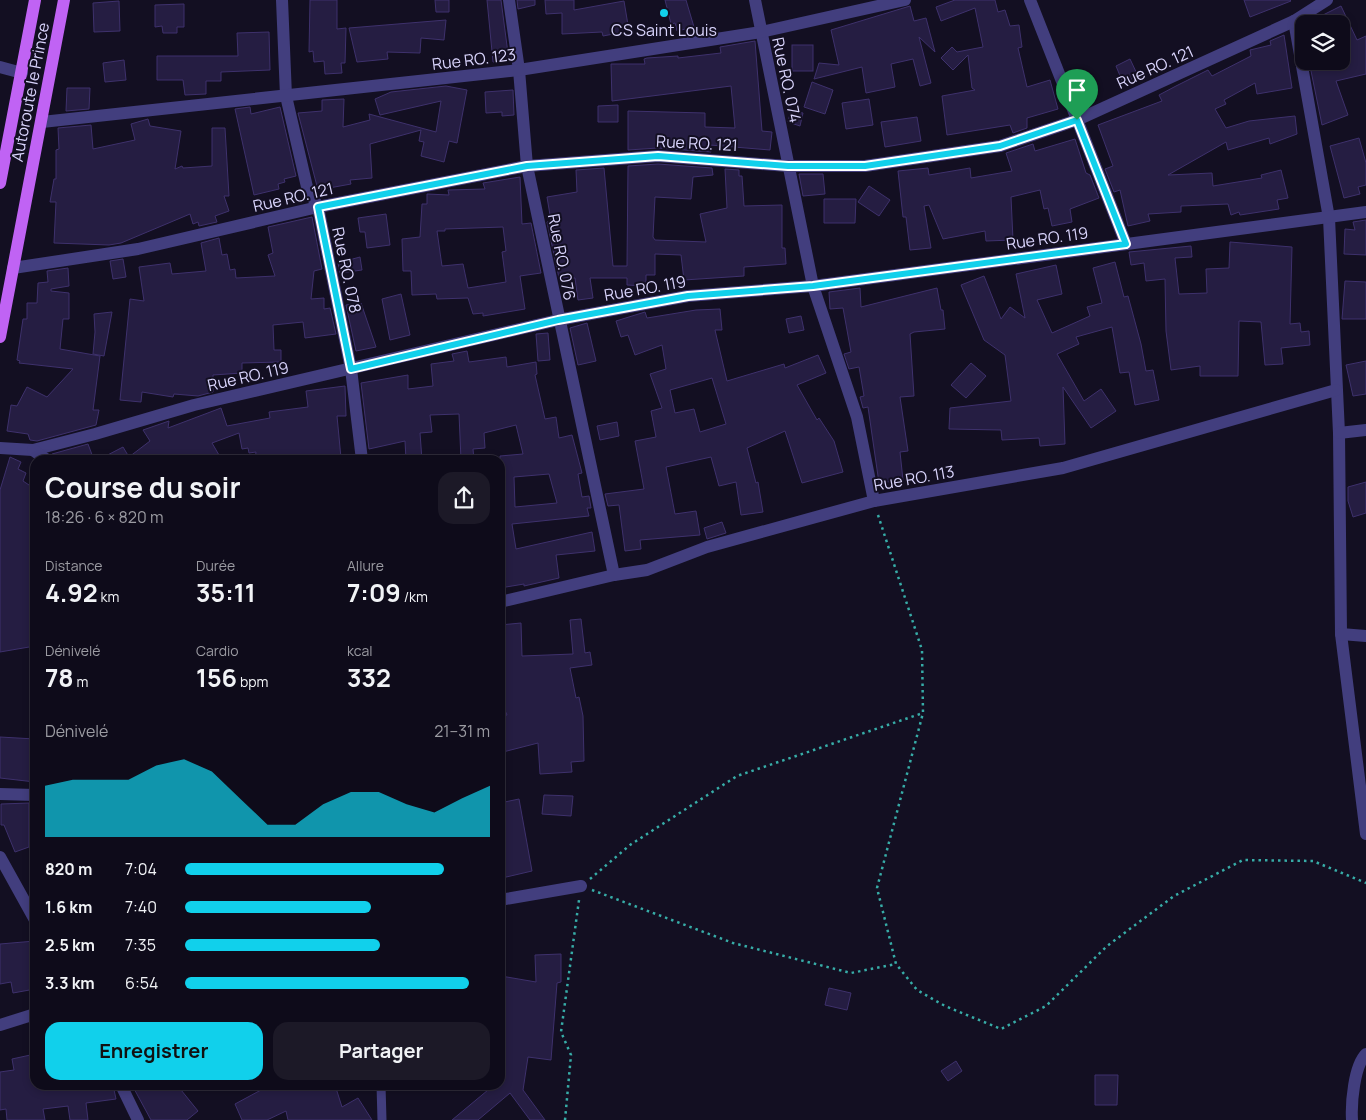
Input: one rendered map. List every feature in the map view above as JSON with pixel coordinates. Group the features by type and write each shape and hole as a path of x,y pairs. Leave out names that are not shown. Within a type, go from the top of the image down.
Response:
{"main road":[{"name":"Autoroute le Prince","path":"0,183 35,0"},
{"name":"Autoroute le Prince","path":"0,337 64,0"}],"street":[{"name":"Rue RO. 078","path":"282,0 286,96 307,187 318,207 351,369 361,455"},
{"name":"Rue RO. 076","path":"509,0 519,70 527,166 558,320 614,575"},
{"name":"Rue RO. 074","path":"755,0 813,286 857,417 874,502"},
{"name":"Rue RO. 123","path":"42,122 519,70 761,32 906,0"},
{"path":"1030,0 1126,244"},
{"name":"Rue RO. 121","path":"13,268 138,249 318,207 527,166 658,156 788,166 865,166 1000,146 1077,120 1294,22 1311,4 1327,0"},
{"path":"1294,22 1329,218 1339,433 1341,634 1366,834"},
{"path":"0,67 22,74"},
{"name":"Rue RO. 119","path":"0,448 33,450 194,405 558,320 688,296 813,286 1366,212"},
{"name":"Rue RO. 113","path":"505,601 614,575 647,570 707,548 874,502 1063,468 1336,390"},
{"path":"1339,433 1366,430"},
{"path":"33,450 40,455"},
{"path":"1341,634 1366,636"},
{"path":"0,794 30,794"},
{"path":"0,857 30,911"},
{"path":"505,899 581,886"},
{"path":"0,1024 30,1015"},
{"path":"1352,1120 1352,1107 1360,1060 1366,1054"},
{"path":"123,1090 138,1120"}],"lane":[{"path":"382,1090 382,1120"}],"path":[{"path":"874,502 922,650 923,713 877,888 896,964 917,990 945,1006 1001,1029 1046,1006 1107,946 1174,896 1243,860 1312,861 1366,883"},
{"path":"565,1120 570,1055 561,1032 581,886 630,845 737,776 923,713"},
{"path":"581,886 733,943 842,971 851,973 896,964"}],"building":[{"path":"310,0 337,0 337,29 346,28 345,63 341,63 342,73 325,74 324,61 314,62 313,51 309,52"},
{"path":"435,0 449,0 449,12 436,12"},
{"path":"487,0 501,0 509,61 493,62"},
{"path":"517,0 535,0 535,5 518,9"},
{"path":"545,0 574,0 574,10 624,1 629,31 603,36 602,32 562,34 562,13 546,14"},
{"path":"665,0 686,0 694,27 677,31 675,23 671,24"},
{"path":"955,0 995,0 998,12 1005,10 1010,26 1019,25 1022,47 1018,48 1027,87 1050,80 1058,109 1027,118 1027,128 1013,133 1010,125 947,135 942,96 975,90 972,88 968,55 953,70 941,58 952,47 957,52 983,47 975,8 941,21 936,7"},
{"path":"1244,0 1290,0 1291,1 1250,17"},
{"path":"119,1 120,31 94,32 93,3"},
{"path":"184,4 184,27 177,27 177,33 163,33 162,26 155,27 155,5"},
{"path":"910,6 914,21 926,18 935,52 919,37 931,83 920,86 913,59 891,64 895,87 866,93 862,67 814,79 819,63 839,65 831,30"},
{"path":"1341,6 1345,15 1323,15"},
{"path":"446,20 444,40 421,38 420,53 387,52 388,59 357,62 349,28"},
{"path":"1350,25 1357,40 1366,36 1366,74 1336,81 1348,115 1322,125 1311,70 1350,70"},
{"path":"269,32 270,70 221,72 221,81 206,81 206,94 185,95 183,80 157,80 157,56 238,56 237,33"},
{"path":"1284,35 1292,88 1257,94 1255,83 1224,100 1226,104 1215,109 1226,128 1249,121 1295,116 1297,134 1270,144 1269,138 1228,150 1226,142 1168,175 1212,173 1213,186 1262,178 1261,175 1281,170 1288,198 1277,200 1279,209 1240,215 1239,212 1231,215 1228,204 1181,206 1181,212 1148,214 1150,221 1128,226 1120,190 1114,192 1105,169 1113,166 1098,125 1162,101 1159,95 1208,70 1212,76 1251,56 1250,50 1271,45 1270,41"},
{"path":"755,41 762,131 772,132 770,150 710,145 711,152 658,148 628,150 628,111 705,113 705,127 735,128 731,86 612,101 611,64 645,64 644,59 647,58 678,56 678,58 721,53 720,47"},
{"path":"792,45 813,45 813,71 792,71"},
{"path":"1130,59 1138,76 1123,83 1116,66"},
{"path":"124,60 126,80 105,82 103,63"},
{"path":"812,82 833,90 825,114 804,107"},
{"path":"446,86 467,90 457,143 449,141 444,162 421,156 424,142 419,141 421,130 370,144 372,178 350,180 351,184 318,190 298,113 322,111 322,100 344,99 343,127 370,120 369,114 436,132 441,101 380,115 375,99 391,92"},
{"path":"67,88 90,88 89,109 66,111"},
{"path":"513,90 514,115 502,116 502,112 486,113 485,92"},
{"path":"869,99 873,125 846,129 842,103"},
{"path":"618,105 618,122 598,122 598,106"},
{"path":"250,107 251,114 280,107 296,176 284,179 285,182 278,184 279,189 254,195 235,109"},
{"path":"791,110 803,113 800,126 788,122"},
{"path":"917,117 921,141 885,147 881,122"},
{"path":"148,119 150,126 181,131 175,169 182,166 183,168 212,166 212,128 225,128 229,196 224,196 229,211 215,216 217,222 199,226 198,222 193,224 190,214 121,243 109,245 54,243 56,202 50,202 54,179 56,179 56,150 59,149 58,128 91,125 93,149 135,140 131,124"},
{"path":"1359,138 1366,163 1366,185 1358,187 1360,194 1344,198 1330,146"},
{"path":"1075,139 1086,173 1090,175 1099,198 1070,209 1072,222 1052,226 1048,208 1044,209 1040,190 1011,197 1013,240 986,241 985,231 943,239 929,205 924,206 931,248 910,250 906,217 903,217 898,171 928,168 929,175 970,168 971,178 1012,171 1006,153 1033,144 1035,151"},
{"path":"658,164 712,168 713,175 693,177 691,199 655,197 653,237 655,240 706,242 700,214 727,208 725,169 739,170 739,176 742,176 744,206 782,205 782,248 785,248 786,264 744,267 744,276 684,280 681,255 655,254 655,275 646,275 646,286 627,285 627,278 590,278 593,298 578,300 575,278 559,278 547,222 551,221 547,197 577,192 576,170 604,168 613,266 627,266 628,166"},
{"path":"799,174 823,174 825,194 803,196"},
{"path":"520,177 522,224 531,223 541,273 520,276 525,309 483,316 483,313 473,314 468,298 437,299 436,294 412,295 411,271 403,271 402,239 420,237 422,204 427,204 427,194 449,195 448,190 485,189 483,183","holes":["503,227 506,251 502,252 506,282 468,288 463,264 442,266 437,231 445,231 445,229"]},
{"path":"869,186 890,200 879,216 858,202"},
{"path":"824,199 856,199 855,223 824,223"},
{"path":"386,214 390,245 367,248 365,232 360,232 358,218"},
{"path":"312,217 322,269 314,271 311,299 324,298 324,309 330,308 336,334 305,338 303,322 273,325 274,350 281,350 281,362 242,363 242,373 213,375 213,392 198,396 174,394 173,397 142,392 141,402 120,400 130,299 144,301 139,267 170,263 172,274 206,271 201,243 219,238 222,255 227,254 230,270 235,269 236,278 275,276 268,255 273,253 268,227"},
{"path":"1366,220 1366,255 1344,254 1345,229 1355,230 1353,222"},
{"path":"1230,242 1292,247 1290,324 1300,323 1301,332 1309,331 1310,345 1281,348 1283,364 1265,365 1261,322 1239,321 1238,376 1200,376 1200,366 1171,370 1166,331 1165,279 1146,281 1144,263 1131,265 1129,252 1191,246 1192,257 1175,258 1179,294 1207,293 1206,269 1229,268"},
{"path":"360,257 362,270 340,273 338,263"},
{"path":"123,259 126,277 113,279 110,261"},
{"path":"1115,262 1124,297 1128,296 1146,371 1153,370 1159,400 1135,405 1129,372 1120,373 1112,327 1076,337 1079,344 1057,354 1084,401 1101,389 1116,411 1091,428 1063,387 1065,444 1040,446 1039,438 1002,440 1001,430 949,429 950,408 1011,401 1005,355 984,340 961,285 984,276 1001,319 1010,307 1025,318 1016,274 1056,265 1062,294 1037,300 1052,333 1090,316 1087,307 1102,303 1093,268"},
{"path":"68,268 69,286 51,289 51,291 69,293 69,319 63,319 60,349 100,356 93,410 99,410 96,425 37,441 30,440 28,434 7,431 11,405 17,406 27,387 47,397 73,369 19,363 20,361 17,360 23,319 27,319 27,303 37,303 38,283 48,282 47,271"},
{"path":"1345,281 1366,282 1366,319 1342,319"},
{"path":"860,288 861,307 937,288 941,310 943,310 945,329 910,334 914,396 900,397 908,451 900,452 903,480 879,483 868,407 863,408 860,397 864,396 859,367 849,369 844,354 851,352 843,308 830,309 829,292"},
{"path":"401,294 410,335 390,340 382,299"},
{"path":"361,303 376,347 356,351 346,305"},
{"path":"720,309 722,330 715,330 727,381 784,364 785,368 818,355 826,373 797,385 817,420 819,418 834,441 843,472 802,483 785,431 747,448 756,483 758,482 763,512 741,515 736,482 719,486 711,457 666,467 675,514 696,511 700,535 640,540 641,549 625,551 619,505 608,506 605,494 644,489 635,441 656,437 651,411 662,408 650,374 666,369 662,345 635,355 628,335 621,337 616,321 645,312 647,318 696,310","holes":["712,378 726,424 700,432 694,409 675,413 670,390"]},
{"path":"112,312 104,356 93,354 94,314"},
{"path":"801,316 804,330 789,333 786,319"},
{"path":"587,323 596,361 578,365 570,328"},
{"path":"548,333 550,360 538,361 536,334"},
{"path":"467,351 469,362 506,357 507,367 536,362 537,374 535,375 545,419 556,417 559,438 572,435 582,473 578,474 582,497 589,496 591,508 587,508 589,516 512,524 516,549 592,532 595,551 556,555 559,578 524,586 524,584 505,587 505,456 523,454 516,425 484,433 485,448 473,449 474,455 461,455 459,414 430,415 432,432 420,433 422,455 406,455 405,441 369,449 361,383 408,375 408,389 433,386 431,364 454,361 452,354","holes":["549,474 557,503 515,507 514,477"]},
{"path":"1366,361 1366,394 1353,396 1346,365"},
{"path":"971,363 986,376 966,398 951,385"},
{"path":"345,386 346,416 337,416 341,455 256,455 256,452 249,453 248,448 242,449 239,433 212,443 219,455 132,455 150,441 143,430 169,421 168,428 221,408 227,426 270,418 269,412 308,407 306,391"},
{"path":"617,422 619,436 600,440 597,426"},
{"path":"88,444 92,455 53,455"},
{"path":"123,447 128,455 108,455"},
{"path":"10,457 21,462 18,469 26,473 23,481 30,486 30,647 0,652 0,490"},
{"path":"1366,482 1366,513 1353,517 1348,501 1348,487"},
{"path":"722,522 726,533 707,539 704,528"},
{"path":"581,619 585,653 590,652 592,665 570,668 576,698 579,697 583,716 584,761 571,762 572,772 540,774 538,743 505,751 505,716 507,715 505,710 505,625 521,623 522,656 573,654 570,620"},
{"path":"0,737 30,739 30,781 0,778"},
{"path":"544,795 573,796 571,816 542,814"},
{"path":"519,799 532,871 505,877 505,802"},
{"path":"29,803 29,847 15,852 4,825 1,825 1,804"},
{"path":"30,941 30,990 13,993 11,982 0,984 0,944"},
{"path":"561,954 561,982 557,983 551,1060 528,1057 523,1090 545,1120 530,1120 510,1093 478,1120 452,1120 488,1090 505,1090 505,977 536,982 535,955"},
{"path":"829,988 851,993 847,1010 825,1005"},
{"path":"30,1055 30,1090 114,1090 116,1099 86,1103 88,1120 70,1120 68,1106 43,1109 45,1120 7,1120 6,1109 0,1110 0,1072 14,1070 12,1059"},
{"path":"956,1061 962,1071 948,1081 941,1071"},
{"path":"1095,1075 1118,1075 1117,1105 1095,1105"},
{"path":"135,1090 181,1090 198,1111 187,1120 151,1120"},
{"path":"261,1090 337,1090 342,1107 358,1098 372,1120 288,1120 286,1111 267,1120 242,1120 235,1104"}],"place":[{"name":"CS Saint Louis","path":"664,13"}],"route":[{"path":"1077,120 1126,244 813,286 688,296 558,320 351,369 318,207 527,166 658,156 788,166 865,166 1000,146 1077,120"}]}
